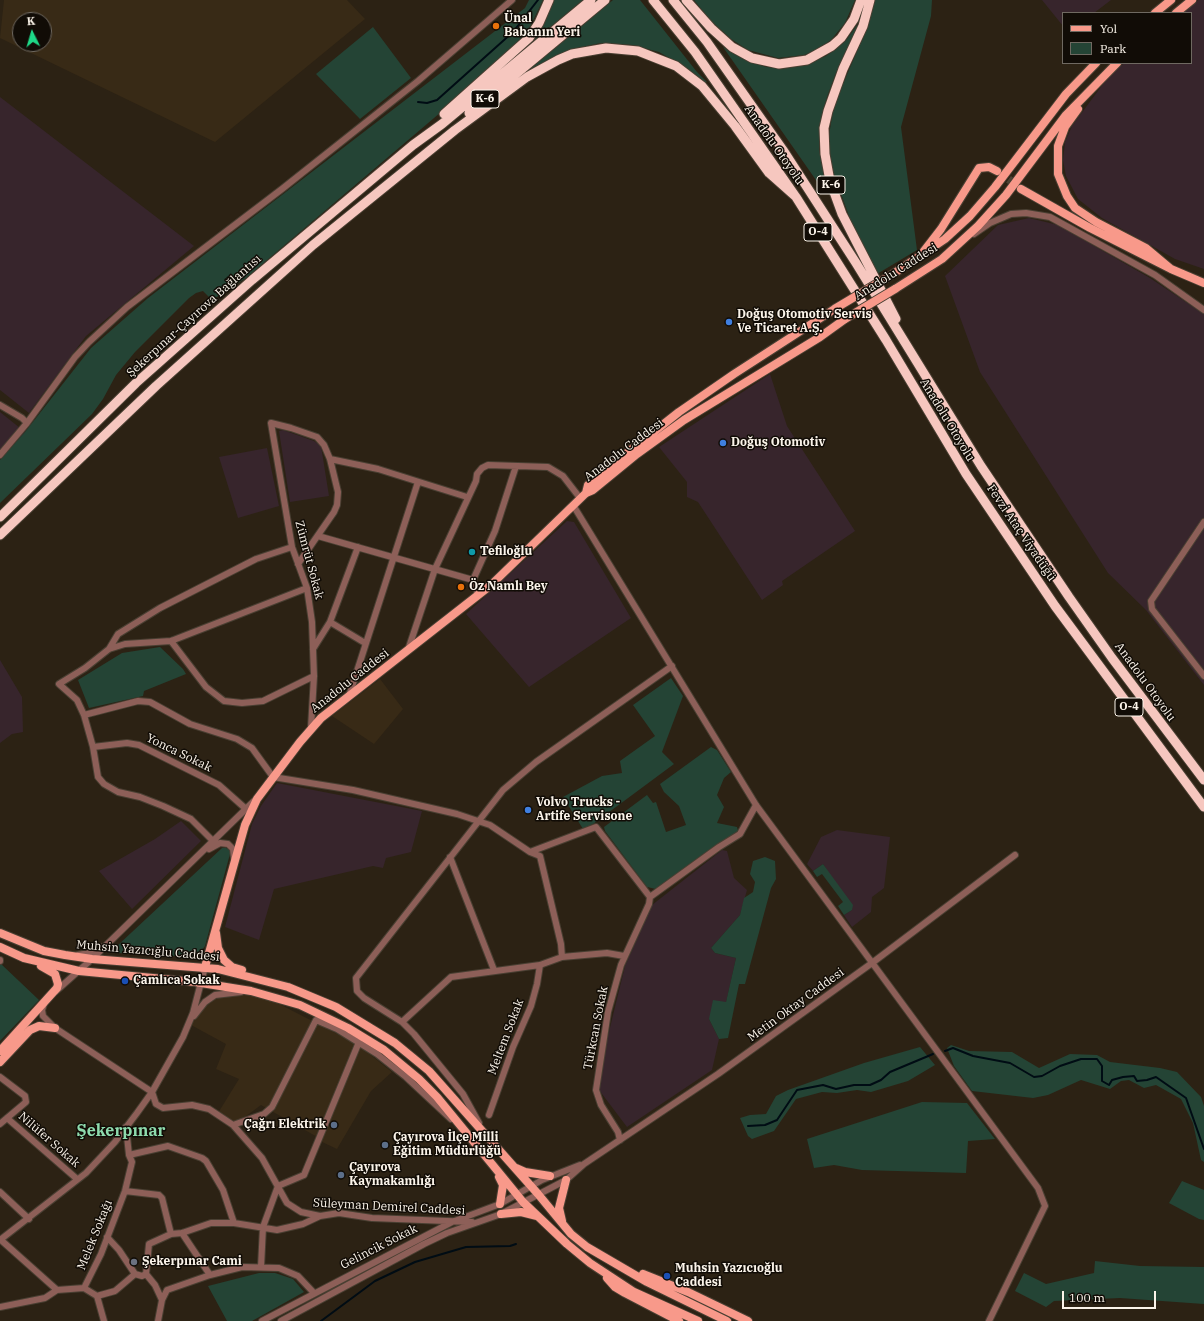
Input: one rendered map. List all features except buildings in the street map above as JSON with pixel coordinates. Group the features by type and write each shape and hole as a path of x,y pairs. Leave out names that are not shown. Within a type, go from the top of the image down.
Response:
{"highway":[{"name":"K-6","path":"413,145 529,38 539,23 549,0"},
{"name":"K-6","path":"413,145 442,124 591,0"},
{"name":"K-6","path":"367,200 421,152 605,0"},
{"name":"Anadolu Otoyolu","path":"653,0 695,52 796,197 886,340 966,474"},
{"name":"Anadolu Otoyolu","path":"673,0 706,42 783,150 856,263 981,466"},
{"path":"686,0 711,28 732,47 752,58 779,64 807,60 832,46 841,38 854,19 861,0"},
{"name":"K-6","path":"870,0 869,9 857,41 843,69 828,111 824,128 825,154 830,181 845,221 882,289 916,361"},
{"name":"K-6","path":"367,200 455,130 527,77 572,54 606,48 638,51 662,59 688,74 715,101 769,173 796,197"},
{"name":"Şekerpınar-Çayırova Bağlantısı","path":"0,517 136,383 252,280 413,145"},
{"path":"0,535 156,386 313,245 367,200"},
{"name":"Fevzi Ataç Viyadüğü","path":"981,466 1069,597"},
{"name":"Fevzi Ataç Viyadüğü","path":"966,474 1055,606 1204,807"},
{"name":"Anadolu Otoyolu","path":"1069,597 1112,658 1204,780"}],"main road":[{"path":"1155,12 1171,0"},
{"path":"1177,12 1192,0"},
{"name":"Anadolu Caddesi","path":"583,495 588,485 594,479 678,412 836,308 917,259 945,239 970,216 995,187 1066,94 1095,64"},
{"name":"Anadolu Caddesi","path":"205,967 245,825 257,799 311,728 329,711 478,595 506,570 583,495 593,490 637,454 684,420 820,337 845,319 931,266 964,241 1002,199 1057,126 1094,85 1116,64"},
{"path":"1094,85 1061,135 1057,160 1062,186 1075,208 1096,222 1146,248 1171,269"},
{"path":"917,259 941,229 979,168 989,167 997,171"},
{"path":"1021,188 1090,228 1171,269 1204,283"},
{"path":"215,929 220,953 227,964 288,987"},
{"name":"Muhsin Yazıcığlu Caddesi","path":"0,933 44,951 65,956 205,967 288,987 336,1007 395,1043 429,1071 530,1187 538,1194 571,1234 605,1258 647,1282 727,1321"},
{"path":"0,947 55,974 58,984 57,988 49,998 0,1051"},
{"path":"24,958 79,971 201,982 251,991 307,1008 348,1028 384,1050 401,1063 437,1097 523,1202 567,1244 598,1268 634,1292 698,1321"},
{"path":"0,1062 26,1034 34,1028 44,1026 55,1028"},
{"path":"492,1166 503,1185 500,1204"},
{"path":"513,1166 525,1172 550,1176"},
{"path":"562,1224 559,1208 566,1180"},
{"path":"501,1214 521,1212 539,1216"},
{"path":"605,1258 682,1289 748,1321"},
{"path":"598,1268 616,1287 679,1321"}],"street":[{"path":"0,455 27,423 75,357 127,307 282,189 418,81 512,0"},
{"path":"964,241 990,223 1011,214 1026,213 1050,217 1154,275 1204,310"},
{"path":"0,405 22,418 27,423"},
{"name":"Zümrüt Sokak","path":"311,728 314,676 312,622 307,588 292,547 271,423 316,437 324,445 330,459"},
{"path":"298,564 318,536 337,505 338,492 330,459 378,469 467,497"},
{"path":"407,651 435,569 467,497 476,481 477,474 482,468 488,465 538,466 554,470 583,495"},
{"path":"478,595 473,580 495,531 516,466"},
{"path":"349,696 418,482"},
{"path":"573,505 756,805 1038,1188 1045,1206 989,1321"},
{"path":"1204,522 1151,602 1152,609 1204,676"},
{"path":"318,536 473,580"},
{"path":"109,649 118,634 160,608 249,562 292,547"},
{"path":"313,649 330,622 358,547"},
{"path":"213,841 191,819 140,797 118,792 104,784 98,777 84,715 77,700 59,684 85,668 109,649 124,644 171,641 307,588"},
{"path":"330,622 365,643"},
{"path":"171,641 206,687 224,701 242,703 263,701 314,676"},
{"path":"485,1134 463,1094 414,1034 402,1022 364,998 357,991 356,978 503,790 536,762 672,666"},
{"path":"84,715 138,701 150,702 190,724 237,739 252,748 273,777 360,792 457,814 490,825 530,852 540,856 561,944 562,957"},
{"name":"Yonca Sokak","path":"92,747 127,742 139,745 219,785 246,809"},
{"path":"49,998 110,942 257,799"},
{"path":"530,852 596,827 650,897 719,847 740,834 756,805"},
{"path":"200,854 215,845 228,844 233,849 234,864"},
{"name":"Metin Oktay Caddesi","path":"538,1194 566,1180 584,1164 718,1074 872,963 1015,855"},
{"path":"450,857 494,970"},
{"name":"Türkcan Sokak","path":"620,1140 618,1132 601,1105 596,1090 608,1012 624,956 649,904 650,897"},
{"path":"65,956 89,953 110,942"},
{"path":"402,1022 451,977 540,965 562,957 607,953 624,956"},
{"name":"Meltem Sokak","path":"489,1116 513,1047 531,1006 540,965"},
{"path":"189,1023 205,967"},
{"path":"57,1290 1,1240 29,1219 97,1161 126,1127 152,1092 189,1023 201,1006 215,995 251,991"},
{"name":"Süleyman Demirel Caddesi","path":"49,998 42,1007 44,1018 55,1028 152,1092 156,1104 163,1108 192,1105 209,1109 233,1125 262,1158 287,1203 301,1212 320,1216 339,1213 372,1218 478,1222"},
{"path":"233,1125 264,1114 272,1107 316,1020 359,1042 394,1066 467,1134"},
{"path":"261,1267 263,1227 278,1186 304,1174 359,1042"},
{"path":"138,1082 150,1085 157,1082 161,1076"},
{"path":"0,1077 25,1096 26,1102 0,1124"},
{"name":"Nilüfer Sokak","path":"7,1118 77,1179"},
{"name":"Melek Sokağı","path":"0,1307 45,1298 57,1290 84,1288 101,1254 125,1191 132,1162 129,1155 126,1127"},
{"path":"129,1155 168,1146 202,1158 206,1161 223,1190 234,1223"},
{"name":"Metin Oktay Caddesi","path":"530,1187 550,1176 584,1164"},
{"name":"Gelincik Sokak","path":"262,1321 314,1292 452,1222 500,1204 530,1187"},
{"path":"125,1191 159,1195 162,1198 171,1234"},
{"path":"0,1192 29,1219"},
{"name":"Gelincik Sokak","path":"281,1321 424,1244 447,1233 501,1214 538,1194"},
{"path":"162,1300 155,1285 146,1274 149,1244 171,1234 182,1233 205,1224 234,1223 277,1230 303,1224 320,1216"},
{"path":"182,1233 210,1275"},
{"path":"107,1237 120,1250 135,1274 142,1276 146,1274"},
{"path":"158,1321 162,1300 167,1290 210,1275 242,1267 279,1268 298,1276 314,1292"},
{"path":"97,1296 115,1291 135,1274"},
{"path":"84,1288 97,1296 104,1321"}],"shaded area":[{"path":"4,0 347,0 365,19 215,142 29,52 52,52 52,12 12,12 12,44 0,38"},
{"path":"1042,0 1111,0 1095,12 1062,12 1062,25"},
{"path":"1198,0 1204,0 1204,269 1175,259 1102,218 1078,199 1066,176 1063,160 1065,142 1072,126 1109,76 1123,64 1192,64 1192,12 1184,12"},
{"path":"0,97 194,246 86,336 29,413 0,390"},
{"path":"1029,218 1058,225 1150,278 1204,314 1204,685 1146,610 1108,573 980,372 945,276 998,225"},
{"path":"770,374 787,426 855,531 782,581 783,585 762,600 698,502 687,497 687,482 659,447"},
{"path":"0,412 25,432 0,460"},
{"path":"283,430 314,441 321,446 329,496 290,502 279,431"},
{"path":"267,448 279,506 238,518 219,457"},
{"path":"567,521 574,522 631,618 529,687 466,614"},
{"path":"0,660 22,697 23,732 12,734 0,743"},
{"path":"380,679 403,709 374,744 332,716"},
{"path":"277,783 422,811 411,852 386,858 383,868 373,866 274,889 259,940 225,927 252,824 261,806"},
{"path":"181,821 201,841 132,909 99,871 155,839"},
{"path":"837,830 890,837 884,888 872,897 871,912 852,927 844,915 852,910 823,864 813,871 807,864 821,837"},
{"path":"722,850 727,851 734,878 747,890 740,915 711,948 715,953 736,958 726,1003 709,1019 719,1039 712,1070 627,1127 599,1090 606,1044 625,966 652,905"},
{"path":"252,990 357,1044 392,1072 371,1091 337,1149 318,1140 319,1138 261,1105 234,1125 218,1113 239,1079 216,1069 226,1044 191,1025 203,1007 213,999"}],"green space":[{"path":"529,0 543,0 531,25 519,41 454,101 246,278 212,300 203,291 196,293 189,298 135,352 116,375 103,399 92,414 0,503 0,460 25,432 91,348 148,298 525,8"},
{"path":"553,0 583,0 528,46 527,43 539,30 548,14"},
{"path":"613,0 640,0 697,72 707,82 704,82 685,67 659,52 632,45 601,43 577,48 557,56 535,67 515,82 514,81"},
{"path":"694,0 855,0 845,23 831,40 815,51 804,55 778,58 748,50 731,39 710,20"},
{"path":"873,0 932,0 931,16 901,127 917,250 877,274 858,241 832,169 828,141 834,105 869,23"},
{"path":"857,25 859,27 836,73 822,115 819,149 827,189 827,192 825,193 723,47 738,56 766,67 780,68 803,65 826,56 837,48 847,39"},
{"path":"373,27 411,78 360,119 316,74"},
{"path":"160,647 183,669 186,674 144,691 143,696 89,708 78,680 122,653"},
{"path":"671,678 683,696 662,752 674,764 593,824 583,829 563,797 602,776 622,773 620,761 655,736 633,705"},
{"path":"711,747 717,750 731,772 724,778 717,795 724,807 717,823 737,827 738,831 656,889 647,887 605,831 604,827 647,795 653,803 656,802 666,832 686,825 679,806 664,792 660,784"},
{"path":"222,848 230,850 230,854 205,946 200,953 192,957 119,953 115,950 117,946"},
{"path":"765,857 775,861 776,879 771,888 745,984 739,984 728,1038 719,1039 709,1019 713,1000 726,1002 736,958 715,953 711,948 740,915 744,898 753,892 755,882 750,874 753,861"},
{"path":"823,864 853,905 852,910 844,915 838,906 843,902 822,874 817,877 813,871"},
{"path":"0,963 39,1000 0,1041"},
{"path":"951,1045 969,1051 1012,1052 1039,1068 1070,1054 1097,1055 1110,1062 1160,1068 1177,1072 1201,1097 1204,1106 1204,1162 1201,1160 1193,1123 1181,1099 1156,1085 1144,1088 1129,1080 1121,1081 1110,1089 1081,1080 1048,1095 1033,1098 972,1091 954,1066 947,1048"},
{"path":"920,1047 935,1065 908,1081 871,1092 857,1090 837,1093 822,1092 796,1099 774,1131 752,1139 748,1136 740,1118 750,1115 766,1114 776,1096 788,1090 864,1063"},
{"path":"922,1102 967,1103 995,1139 968,1141 966,1173 862,1170 834,1165 814,1168 807,1139"},
{"path":"1182,1181 1204,1190 1204,1220 1199,1219 1169,1203"},
{"path":"1095,1261 1140,1266 1204,1267 1204,1304 1120,1298 1054,1301 1046,1307 1015,1291 1024,1273 1046,1284 1094,1273"},
{"path":"259,1273 275,1273 293,1279 304,1292 252,1321 227,1321 208,1286"}],"waterway":[{"path":"418,102 427,103 437,100 513,32 538,0"},
{"path":"945,1051 953,1048 973,1056 1010,1063 1034,1077 1042,1076 1060,1066 1081,1059 1097,1059 1102,1066 1102,1081 1109,1085 1112,1080 1123,1077 1134,1076 1137,1081 1156,1077 1186,1098 1204,1149"},
{"path":"748,1126 765,1125 777,1120 797,1090 823,1085 836,1089 854,1085 870,1085 881,1080 890,1072 933,1054"},
{"path":"321,1321 375,1281 415,1262 466,1247 510,1246 516,1244"}],"tunnel":[{"path":"999,172 1020,188"}],"place":[{"name":"Ünal Babanın Yeri","path":"496,26"},
{"name":"Doğuş Otomotiv Servis Ve Ticaret A.Ş.","path":"729,322"},
{"name":"Doğuş Otomotiv","path":"723,443"},
{"name":"Tefiloğlu","path":"472,552"},
{"name":"Öz Namlı Bey","path":"461,587"},
{"name":"Volvo Trucks - Artife Servisone","path":"528,810"},
{"name":"Çamlıca Sokak","path":"125,981"},
{"name":"Çağrı Elektrik","path":"334,1125"},
{"name":"Çayırova İlçe Milli Eğitim Müdürlüğü","path":"385,1145"},
{"name":"Çayırova Kaymakamlığı","path":"341,1175"},
{"name":"Şekerpınar Cami","path":"134,1262"},
{"name":"Muhsin Yazıcıoğlu Caddesi","path":"667,1276"}],"district":[{"name":"Şekerpınar","path":"121,1131"}]}
